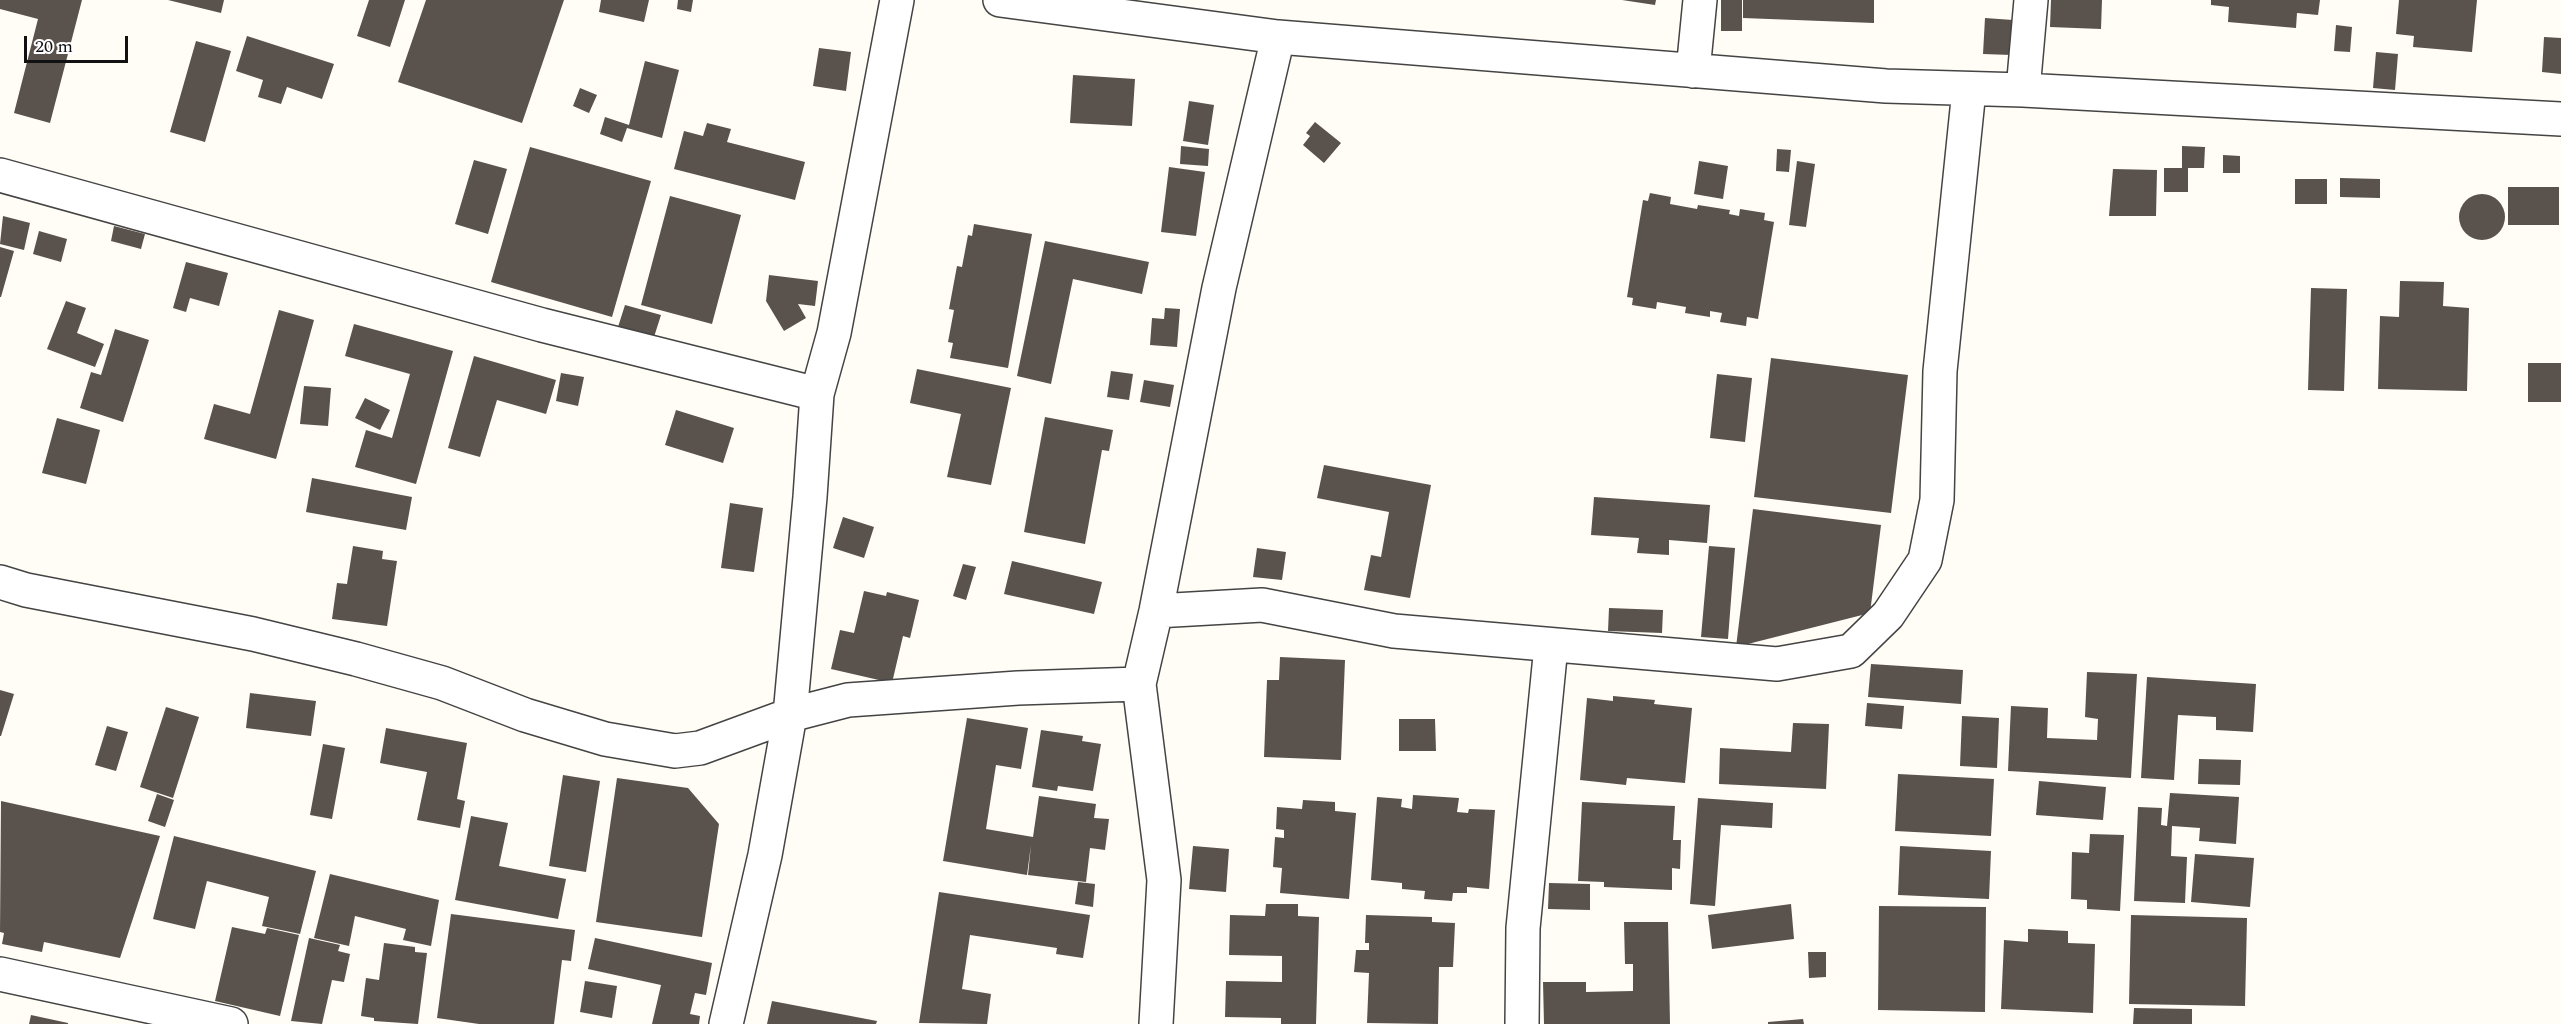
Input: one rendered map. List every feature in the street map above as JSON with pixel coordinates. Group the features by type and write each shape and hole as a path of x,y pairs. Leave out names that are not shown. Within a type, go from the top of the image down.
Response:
{"street":[{"path":"726,1024 765,855 790,715 817,393 836,322 897,0"},
{"path":"1000,0 1278,38 1886,86 2023,90 2561,119"},
{"path":"1693,71 1700,0"},
{"path":"2023,90 2031,0"},
{"path":"1156,1024 1164,880 1139,684 1156,611 1219,288 1278,38"},
{"path":"1156,611 1262,605 1394,631 1777,664 1851,651 1888,615 1925,560 1937,500 1940,371 1969,90"},
{"path":"0,175 542,325 817,393"},
{"path":"0,582 26,590 253,634 356,659 442,683 525,715 605,739 675,751 700,748 790,715 848,700 926,693 1139,684"},
{"path":"1522,1024 1523,928 1551,646"},
{"path":"0,974 231,1024"}],"building":[{"path":"0,0 82,0 50,123 14,113 38,19 0,9"},
{"path":"168,0 224,0 221,13"},
{"path":"369,0 405,0 390,47 357,36"},
{"path":"426,0 564,0 522,123 398,82"},
{"path":"601,0 649,0 644,22 599,12"},
{"path":"678,0 693,0 691,12 677,9"},
{"path":"1622,0 1656,0 1655,5"},
{"path":"1721,0 1742,0 1742,31 1721,31"},
{"path":"1743,0 1874,0 1874,23 1743,18"},
{"path":"2051,0 2102,0 2101,29 2050,27"},
{"path":"2211,0 2320,0 2318,15 2297,13 2296,28 2228,22 2229,7 2211,5"},
{"path":"2399,0 2477,0 2472,52 2413,47 2414,36 2396,34"},
{"path":"1985,18 2013,20 2011,55 1983,54"},
{"path":"2336,25 2352,27 2350,52 2334,51"},
{"path":"247,36 334,64 322,99 287,87 281,104 258,97 263,80 236,71"},
{"path":"2544,37 2561,38 2561,74 2542,72"},
{"path":"196,41 231,51 205,142 170,132"},
{"path":"819,48 851,52 846,91 813,86"},
{"path":"2376,52 2398,54 2395,90 2373,88"},
{"path":"645,61 679,70 662,138 627,128 622,142 600,134 605,117 629,125"},
{"path":"1073,75 1135,79 1132,126 1070,123"},
{"path":"580,88 597,95 589,113 573,106"},
{"path":"1189,101 1214,105 1208,145 1183,141"},
{"path":"1315,122 1341,143 1324,163 1303,145 1310,136 1306,133"},
{"path":"707,123 731,129 727,142 805,162 795,200 674,169 684,131 703,136"},
{"path":"1181,146 1209,149 1208,166 1180,164"},
{"path":"2182,146 2205,147 2204,168 2188,168 2188,192 2164,192 2164,168 2182,168"},
{"path":"530,147 651,181 612,317 491,282"},
{"path":"1777,149 1791,150 1789,172 1776,171"},
{"path":"2223,155 2240,156 2240,173 2223,173"},
{"path":"474,160 507,169 488,234 455,224"},
{"path":"1699,161 1728,166 1723,199 1694,194"},
{"path":"1797,161 1815,164 1806,227 1789,225"},
{"path":"1169,167 1205,172 1196,236 1161,232"},
{"path":"2113,169 2157,170 2156,216 2109,216"},
{"path":"2340,178 2380,179 2380,198 2340,197"},
{"path":"2295,179 2327,179 2327,204 2295,204"},
{"path":"2508,187 2559,187 2559,225 2508,225"},
{"path":"1650,193 1671,197 1670,204 1697,209 1698,205 1730,210 1729,214 1739,216 1740,209 1765,213 1764,220 1774,222 1758,319 1747,317 1746,326 1720,322 1722,313 1710,311 1710,317 1685,313 1686,307 1657,302 1656,309 1632,305 1633,298 1627,297 1643,200 1648,201"},
{"path":"2482,194 2498,201 2505,217 2498,233 2482,240 2466,233 2459,217 2466,201"},
{"path":"670,196 741,215 712,324 641,305"},
{"path":"3,216 30,223 24,250 0,244"},
{"path":"974,224 1032,234 1008,368 950,358 953,343 948,342 954,310 949,309 957,266 962,267 968,235 972,236"},
{"path":"114,226 145,234 141,249 111,241"},
{"path":"39,231 67,239 61,262 33,254"},
{"path":"1045,241 1149,262 1142,294 1073,279 1051,384 1017,376"},
{"path":"0,247 14,251 1,297 0,297"},
{"path":"186,262 228,273 219,306 190,298 186,312 173,308"},
{"path":"769,275 818,281 815,306 798,304 806,318 784,331 766,301"},
{"path":"2400,281 2444,282 2443,306 2469,308 2467,391 2378,389 2380,316 2399,317"},
{"path":"2311,288 2347,289 2344,391 2308,390"},
{"path":"66,301 86,308 77,333 104,344 95,367 47,349"},
{"path":"625,305 661,315 654,337 618,327"},
{"path":"1165,308 1180,309 1177,347 1150,345 1152,318 1164,319"},
{"path":"279,310 314,320 276,459 204,439 214,404 250,414"},
{"path":"354,324 453,351 416,484 355,467 366,430 392,438 410,374 345,356"},
{"path":"115,329 149,340 123,422 80,408 91,372 101,375"},
{"path":"474,356 556,380 546,414 497,400 480,457 448,448"},
{"path":"1771,358 1908,375 1891,513 1754,497"},
{"path":"2528,363 2561,363 2561,402 2528,402"},
{"path":"917,369 1011,388 991,485 947,477 961,414 910,403"},
{"path":"1111,371 1133,374 1129,400 1107,397"},
{"path":"561,373 584,377 578,406 556,401"},
{"path":"1717,374 1752,378 1745,442 1710,438"},
{"path":"1144,380 1174,385 1170,407 1140,402"},
{"path":"304,386 331,388 328,426 300,424"},
{"path":"365,398 390,410 380,430 355,418"},
{"path":"676,410 734,428 723,463 665,445"},
{"path":"1045,417 1113,430 1109,451 1102,450 1085,544 1024,532"},
{"path":"57,418 100,430 86,484 42,473"},
{"path":"1324,465 1431,485 1410,598 1364,590 1371,555 1381,557 1389,512 1317,498"},
{"path":"312,478 412,497 406,530 306,512"},
{"path":"1594,497 1710,505 1707,543 1669,540 1669,555 1637,553 1639,538 1591,535"},
{"path":"730,503 763,508 754,572 721,568"},
{"path":"1753,509 1881,525 1870,613 1736,647"},
{"path":"843,517 874,527 864,558 833,548"},
{"path":"353,546 383,551 382,559 397,561 387,626 332,619 337,583 347,584"},
{"path":"1709,546 1735,548 1728,639 1701,637"},
{"path":"1257,548 1286,552 1282,580 1253,577"},
{"path":"1012,561 1102,582 1094,614 1004,594"},
{"path":"963,564 976,567 966,600 953,596"},
{"path":"864,591 886,596 887,592 919,600 910,638 903,636 892,683 831,669 840,630 854,633"},
{"path":"1609,608 1663,610 1662,633 1608,631"},
{"path":"1280,657 1345,660 1341,760 1264,757 1267,680 1279,680"},
{"path":"1871,664 1963,670 1961,704 1868,697"},
{"path":"2087,672 2137,674 2131,778 2008,771 2011,706 2048,708 2047,738 2097,740 2098,719 2085,717"},
{"path":"2147,677 2256,684 2253,732 2216,730 2216,717 2178,715 2174,780 2141,778"},
{"path":"0,690 14,694 1,736 0,736"},
{"path":"250,693 316,701 311,736 246,728"},
{"path":"1613,696 1655,700 1654,704 1692,708 1685,783 1627,778 1626,785 1580,780 1587,698 1613,701"},
{"path":"1867,703 1904,706 1902,729 1865,726"},
{"path":"166,707 199,717 173,798 140,787"},
{"path":"1962,716 1999,718 1997,768 1960,766"},
{"path":"967,718 1028,728 1021,769 996,765 986,829 1033,837 1039,796 1096,804 1094,818 1109,819 1105,850 1090,848 1086,882 1028,875 1031,845 1027,875 943,861"},
{"path":"1399,719 1435,719 1436,751 1399,751"},
{"path":"1793,723 1829,724 1826,789 1719,784 1720,748 1791,752"},
{"path":"107,726 128,732 116,771 95,765"},
{"path":"386,728 467,743 457,799 465,801 460,828 417,820 427,772 380,763"},
{"path":"1041,730 1083,736 1082,741 1101,744 1093,791 1058,786 1057,791 1032,787"},
{"path":"323,744 345,748 332,819 310,815"},
{"path":"2199,759 2241,760 2240,785 2198,784"},
{"path":"1898,774 1994,779 1991,836 1895,831"},
{"path":"563,775 600,781 586,872 549,866"},
{"path":"617,778 688,788 719,824 702,937 596,922"},
{"path":"2039,781 2106,787 2103,820 2036,815"},
{"path":"2170,793 2239,797 2236,844 2199,841 2200,828 2172,826 2171,856 2187,857 2185,903 2134,901 2138,807 2162,808 2161,825 2167,826"},
{"path":"157,794 174,800 165,827 148,821"},
{"path":"1413,795 1459,798 1457,812 1468,813 1469,809 1495,810 1489,889 1467,887 1467,893 1453,893 1452,901 1424,899 1425,891 1402,889 1402,883 1371,880 1377,797 1402,799 1401,807 1412,809"},
{"path":"1698,798 1773,803 1772,828 1721,825 1715,906 1690,904"},
{"path":"1303,800 1335,802 1335,811 1356,813 1349,899 1280,893 1282,868 1273,867 1275,837 1284,838 1284,830 1276,829 1277,807 1302,809"},
{"path":"1,801 160,836 120,958 44,942 42,952 2,944 4,933 0,932"},
{"path":"1582,802 1675,806 1673,840 1681,840 1680,869 1672,868 1672,890 1604,887 1604,882 1578,881"},
{"path":"471,816 508,823 499,866 566,879 558,919 455,900"},
{"path":"2090,834 2124,835 2120,911 2087,909 2087,900 2071,899 2072,852 2089,853"},
{"path":"174,836 316,871 300,934 262,926 269,897 207,881 195,929 153,919"},
{"path":"1193,846 1229,849 1226,892 1189,889"},
{"path":"1900,846 1991,851 1989,899 1898,895"},
{"path":"2195,854 2254,858 2250,907 2191,902"},
{"path":"330,874 439,900 431,946 403,940 406,929 355,916 349,946 314,938"},
{"path":"1078,882 1095,884 1093,907 1075,904"},
{"path":"1549,883 1590,884 1590,910 1548,909"},
{"path":"939,892 1090,915 1083,958 1056,954 1057,948 970,935 962,989 991,994 987,1024 919,1023"},
{"path":"1266,904 1298,904 1298,916 1319,917 1316,1024 1281,1024 1281,1018 1225,1017 1226,981 1282,982 1282,956 1229,955 1230,915 1265,916"},
{"path":"1791,904 1794,939 1712,949 1708,915"},
{"path":"1879,906 1986,907 1985,1012 1878,1010"},
{"path":"451,914 575,930 571,961 562,960 554,1024 479,1024 437,1018"},
{"path":"1366,915 1432,917 1432,922 1455,923 1453,967 1439,967 1438,1024 1367,1023 1369,973 1354,972 1356,950 1369,950 1369,943 1365,943"},
{"path":"2131,915 2247,918 2245,1006 2129,1004"},
{"path":"1624,922 1668,922 1670,1024 1544,1024 1543,982 1586,982 1586,992 1633,991 1633,964 1625,964"},
{"path":"232,927 265,934 267,928 299,935 280,1016 215,1001"},
{"path":"2028,929 2068,931 2068,943 2095,944 2093,1013 2001,1009 2004,940 2028,942"},
{"path":"309,938 340,945 338,951 350,954 344,982 332,980 322,1024 291,1021"},
{"path":"595,938 712,963 706,995 695,993 690,1014 700,1016 699,1024 652,1024 661,985 588,969"},
{"path":"384,943 415,947 415,952 427,953 418,1024 374,1021 374,1018 361,1016 366,978 379,980"},
{"path":"1808,952 1826,952 1826,977 1809,978"},
{"path":"585,981 617,986 612,1018 580,1012"},
{"path":"772,1001 877,1021 876,1024 767,1024"},
{"path":"2134,1008 2192,1009 2192,1024 2133,1024"},
{"path":"31,1015 68,1023 68,1024 29,1024"},
{"path":"1803,1019 1804,1024 1768,1024 1768,1022"}]}
